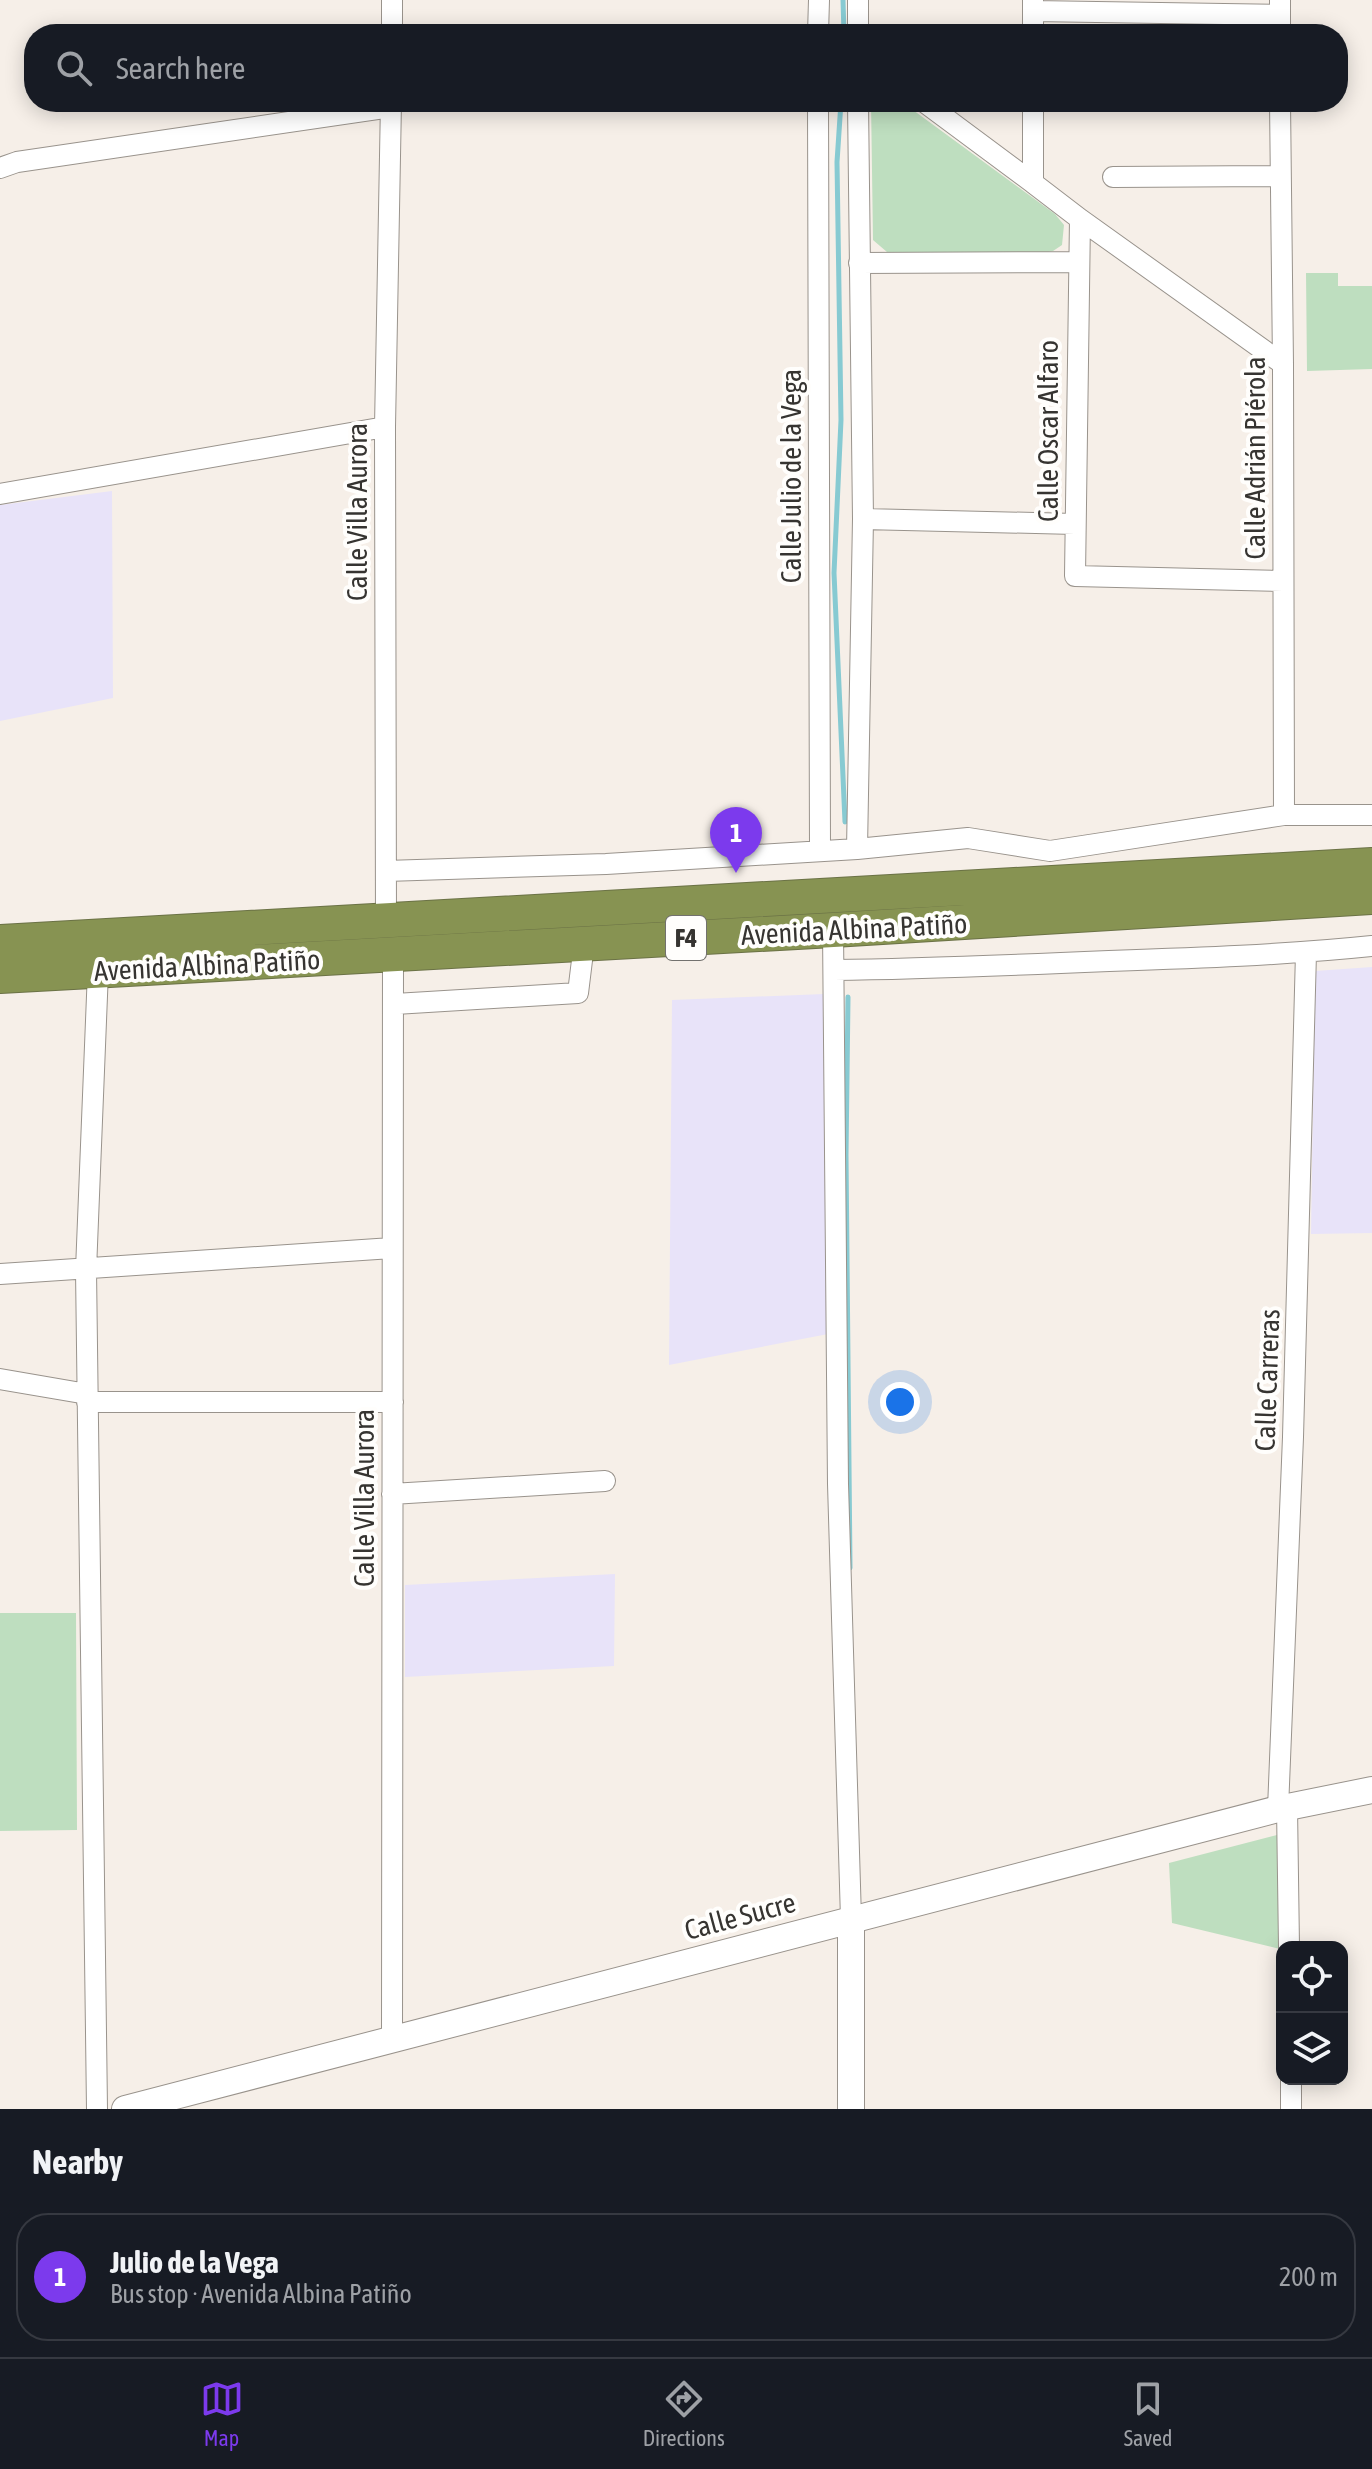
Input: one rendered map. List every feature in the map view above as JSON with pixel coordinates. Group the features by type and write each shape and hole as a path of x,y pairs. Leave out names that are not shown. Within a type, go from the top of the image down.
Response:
{"highway":[{"name":"Avenida Albina Patiño","path":"0,942 1372,865"},
{"name":"Avenida Albina Patiño","path":"0,976 1372,897"}],"main road":[{"name":"Calle Sucre","path":"125,2109 1282,1808 1372,1790"},
{"path":"851,1919 851,2109"}],"street":[{"path":"392,0 392,24"},
{"path":"818,24 819,0"},
{"path":"858,0 858,24"},
{"path":"1033,6 1280,16"},
{"path":"0,168 17,162 339,112"},
{"name":"Calle Villa Aurora","path":"386,921 385,427 391,112"},
{"name":"Calle Julio de la Vega","path":"818,112 820,850"},
{"path":"857,849 863,519 858,112"},
{"path":"937,112 1080,219 1283,364"},
{"path":"1033,112 1033,183"},
{"name":"Calle Adrián Piérola","path":"1280,112 1284,815"},
{"path":"1113,177 1280,176"},
{"name":"Calle Oscar Alfaro","path":"1080,219 1075,576 1283,581"},
{"path":"859,263 1077,262"},
{"path":"0,494 385,427"},
{"path":"863,519 1075,524"},
{"path":"386,871 606,864 857,849 968,838 1050,851 1284,815 1372,815"},
{"path":"833,930 838,1484 851,1919"},
{"path":"395,1004 578,993 584,944"},
{"path":"834,970 1306,953 1372,946"},
{"name":"Calle Carreras","path":"1289,1941 1282,1808 1306,953"},
{"name":"Calle Villa Aurora","path":"392,2041 393,954"},
{"path":"97,2109 86,1270 98,971"},
{"path":"0,1274 392,1248"},
{"path":"0,1379 87,1398 393,1402"},
{"path":"392,1494 605,1481"},
{"path":"1291,2085 1291,2109"}],"shaded area":[{"path":"112,491 113,698 0,721 0,505"},
{"path":"1372,967 1372,1233 1311,1234 1315,971"},
{"path":"824,994 828,1334 669,1365 672,1000"},
{"path":"615,1574 614,1666 405,1677 405,1585"}],"green space":[{"path":"871,112 916,112 1055,214 1064,225 1062,245 1053,251 1035,255 887,252 873,240"},
{"path":"1306,273 1338,273 1338,286 1372,286 1372,369 1307,371"},
{"path":"0,1613 76,1613 77,1830 0,1831"},
{"path":"1277,1835 1280,1941 1276,1941 1276,1948 1172,1923 1169,1863"}],"waterway":[{"path":"843,0 844,24"},
{"path":"840,112 837,162 841,420 834,573 845,822"},
{"path":"848,997 846,1155 850,1568"}],"place":[{"name":"Julio de la Vega","path":"736,873"}]}
